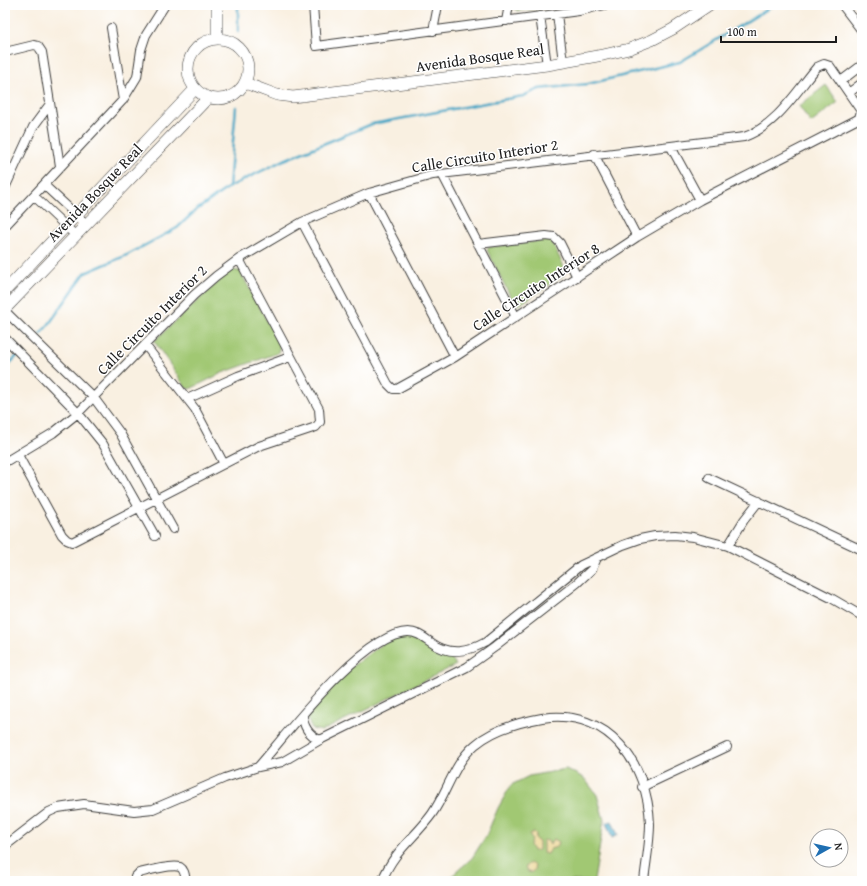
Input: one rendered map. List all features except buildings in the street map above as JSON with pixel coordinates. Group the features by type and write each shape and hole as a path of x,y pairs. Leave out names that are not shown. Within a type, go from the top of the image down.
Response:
{"main road":[{"path":"217,5 217,38"},
{"name":"Avenida Bosque Real","path":"245,83 276,95 298,97 547,65 629,49 674,29 709,5"},
{"path":"217,38 234,43 245,57 248,74 245,83 237,92 225,98 208,98 195,89 188,75 190,58 200,44 217,38"},
{"name":"Avenida Bosque Real","path":"5,291 195,89"},
{"name":"Avenida Bosque Real","path":"5,310 208,98"}],"street":[{"path":"5,226 123,100 137,77 141,50 146,35 164,5"},
{"path":"313,5 316,46 557,14 579,8 604,5"},
{"path":"433,31 438,5"},
{"path":"506,21 509,5"},
{"path":"842,5 862,31"},
{"path":"557,14 563,62"},
{"path":"540,16 547,65"},
{"path":"111,28 123,100"},
{"path":"5,52 29,45 38,46 42,52 60,166"},
{"name":"Calle Circuito Interior 2","path":"5,462 53,433 78,413 194,295 239,259 302,222 369,193 423,177 442,174 594,154 729,140 753,134 780,113 821,64 830,66 859,106 860,114"},
{"path":"841,81 862,65"},
{"path":"850,92 862,83"},
{"path":"5,188 33,127 50,104"},
{"name":"Calle Circuito Interior 8","path":"302,222 390,387 397,389 455,357 637,237 700,200 856,120 860,114"},
{"path":"671,147 700,200"},
{"path":"594,154 637,237"},
{"path":"442,174 516,317"},
{"path":"44,185 86,224"},
{"path":"369,193 455,357"},
{"path":"34,196 76,235"},
{"path":"478,244 546,236 554,237 560,243 577,277"},
{"path":"18,455 62,535 69,542 74,541 259,446 316,426 320,422 319,409 239,259"},
{"path":"5,310 94,398 120,433 173,528"},
{"path":"5,338 78,413 103,444 140,507 155,536"},
{"path":"145,345 187,399 224,464"},
{"path":"187,399 238,376 290,357"},
{"path":"709,478 862,550"},
{"path":"728,546 744,520 760,501"},
{"path":"258,767 303,714 340,674 369,650 394,635 406,632 416,633 438,647 449,651 466,651 486,642 581,565 640,538 675,535 693,537 728,546 831,598 862,616"},
{"path":"5,846 49,812 58,808 84,804 134,811 153,809 225,778 258,767 282,762 320,740 471,664 577,583 592,569 597,558"},
{"path":"303,714 304,724 307,730 320,740"},
{"path":"382,881 392,858 432,813 462,759 477,744 502,730 531,720 550,717 569,717 587,721 608,732 628,754 642,787 650,823 644,881"},
{"path":"642,787 727,747"},
{"path":"134,881 135,876 139,873 179,867 183,870 186,881"}],"green space":[{"path":"514,5 569,5 518,11 513,7"},
{"path":"826,85 838,102 811,123 799,106"},
{"path":"548,240 552,242 565,269 564,275 519,305 514,304 487,250 489,247"},
{"path":"231,270 240,271 280,345 278,353 222,373 190,389 186,388 154,341"},
{"path":"410,634 433,648 449,654 456,665 322,731 312,729 307,719 308,711 346,671 387,640"},
{"path":"566,769 584,778 597,795 604,820 594,881 446,881 472,858 486,836 498,808 511,785 529,776"}],"sand":[{"path":"534,832 536,834 535,839 539,842 539,850 533,851 530,845 532,840 529,834"},
{"path":"554,839 559,842 557,847 550,849 547,854 543,853 543,840 548,841 550,845"},
{"path":"530,863 535,868 530,873 525,868"}],"water":[{"path":"612,821 618,835 612,838 606,823"}],"waterway":[{"path":"238,5 238,32"},
{"path":"40,334 49,324 85,273 127,255 177,228 195,211 229,187 284,160 372,124 523,96 539,89 588,84 680,62 774,5"},
{"path":"229,187 236,107"},
{"path":"5,368 17,356"}]}
